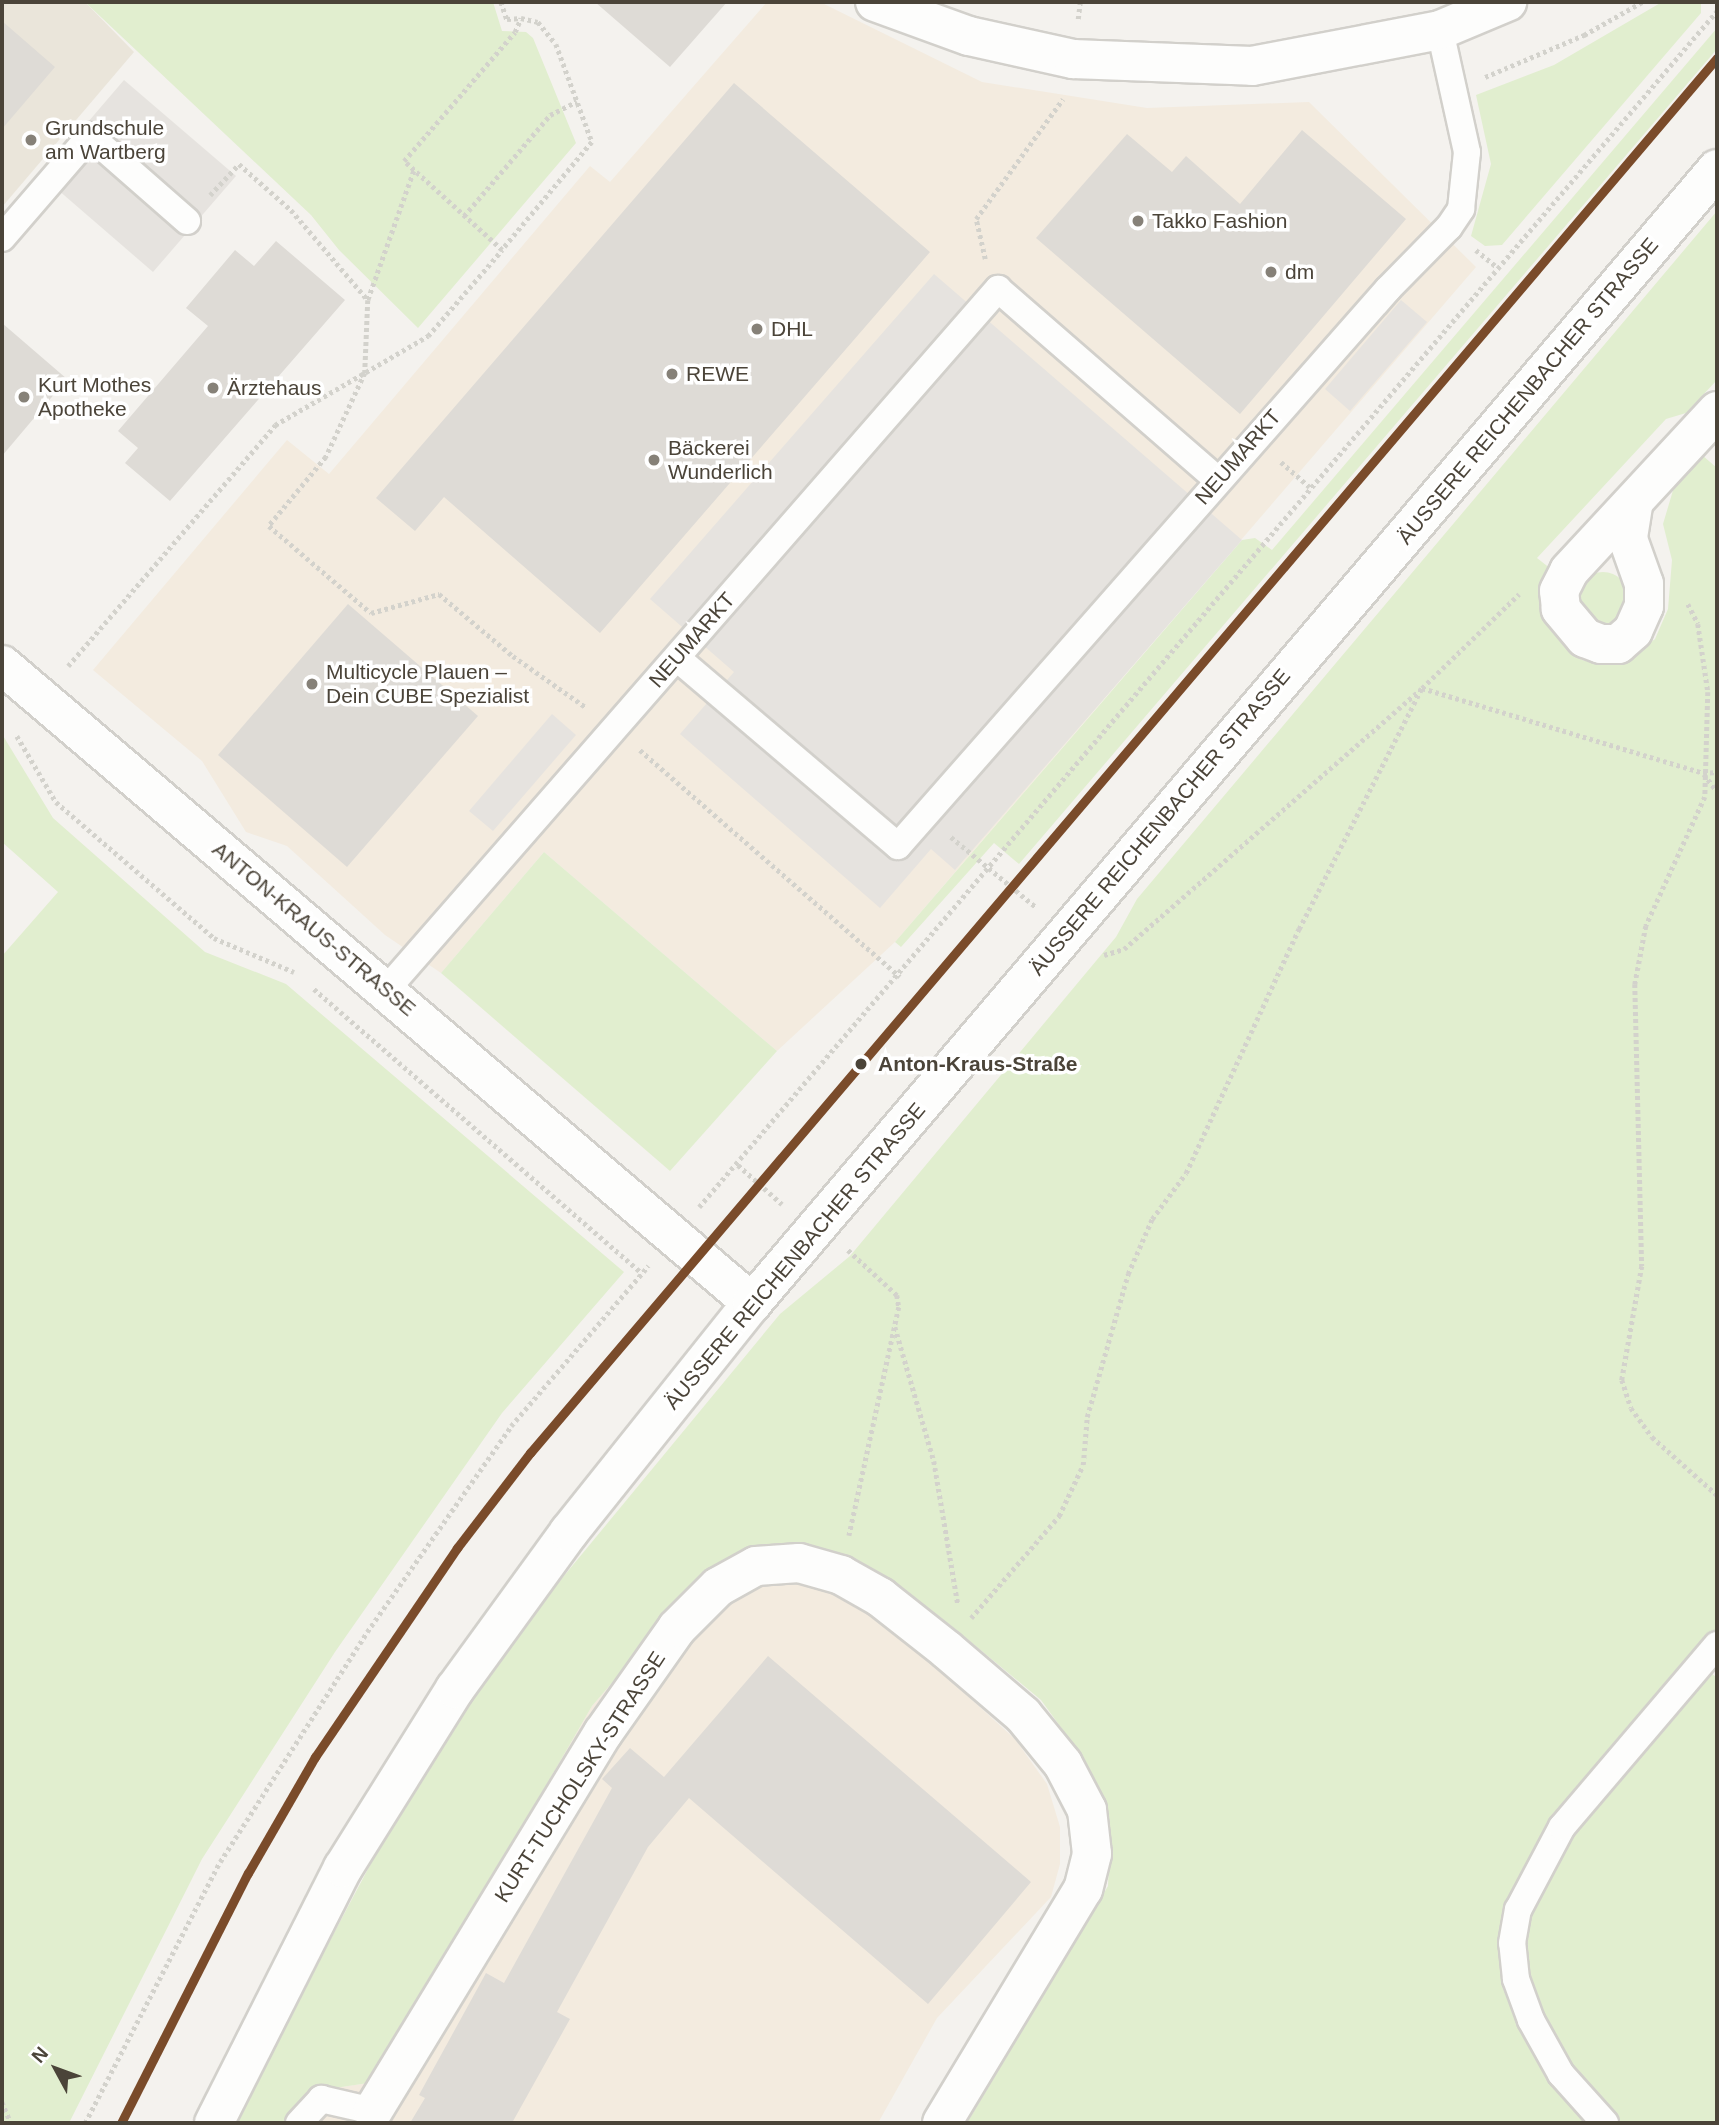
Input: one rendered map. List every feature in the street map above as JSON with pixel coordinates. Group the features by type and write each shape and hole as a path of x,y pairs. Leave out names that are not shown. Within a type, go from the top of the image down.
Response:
{"street":[{"path":"875,2 969,36 1073,59 1252,66 1440,30 1507,2"},
{"name":"ÄUSSERE REICHENBACHER STRASSE","path":"214,2123 343,1868 455,1689 569,1532 752,1303 1717,169"},
{"path":"1633,506 1717,411"},
{"name":"ANTON-KRAUS-STRASSE","path":"2,665 752,1303"},
{"name":"KURT-TUCHOLSKY-STRASSE","path":"373,2111 603,1733 677,1628 718,1587 756,1566 799,1563 841,1575 956,1639 1063,1765 1087,1810 1093,1854 1083,1889 942,2123"}],"lane":[{"name":"NEUMARKT","path":"677,658 898,846 1218,480 1461,209 1467,152 1440,30"},
{"path":"2,238 90,136 187,221"},
{"name":"NEUMARKT","path":"386,990 998,289"},
{"path":"998,289 1218,480"},
{"path":"1605,2123 1561,2074 1531,2020 1516,1979 1512,1943 1518,1910 1562,1828 1717,1645"},
{"path":"299,2123 321,2099 373,2111"}],"path":[{"path":"47,703 57,680 275,425 428,336 592,142 556,44 538,22 521,18 507,19 501,2"},
{"path":"998,289 977,240 976,219 1060,110 1073,59 1080,2"},
{"path":"1126,2 1133,2"},
{"path":"1455,89 1584,35 1642,2"},
{"path":"85,2123 220,1862 367,1632 511,1426 900,977 986,864 1717,11"},
{"path":"502,250 404,161 516,32 521,18"},
{"path":"464,216 550,115 577,101"},
{"path":"187,221 239,164 291,211 368,300"},
{"path":"414,172 368,300 365,373 326,457 269,526 371,613 439,594 513,656 615,728 900,977"},
{"path":"1124,949 1422,688 1530,584"},
{"path":"1705,674 1705,797 1646,926 1635,984 1642,1266 1622,1380 1631,1408 1651,1437 1717,1495"},
{"path":"1422,688 1703,773 1717,772"},
{"path":"956,1639 1059,1516 1083,1465 1087,1417 1108,1335 1138,1252 1153,1219 1186,1173 1299,929 1422,688"},
{"path":"8,725 67,811 214,938 292,971 642,1273"},
{"path":"1703,773 1717,791"},
{"path":"925,816 1035,906"},
{"path":"738,1165 782,1205"},
{"path":"841,1575 895,1326 897,1295 859,1260"},
{"path":"895,1326 934,1461 956,1639"},
{"path":"2,2102 11,2123"}],"shaded area":[{"name":"Grundschule am Wartberg","path":"2,2 85,2 134,52 2,207"},
{"path":"767,2 820,2 982,82 1147,108 1309,102 1476,267 895,942 777,1051 544,852 441,973 385,935 287,846 246,832 202,761 93,670 287,440 329,474 590,166 610,182"},
{"path":"124,80 236,176 153,272 50,183 82,129"},
{"path":"934,274 1242,540 955,870 931,849 880,908 680,734 734,672 650,599"},
{"path":"1401,300 1427,322 1350,411 1325,389"},
{"path":"552,714 576,735 493,831 469,811"},
{"path":"793,1578 839,1591 894,1629 1015,1739 1047,1784 1060,1827 1060,1864 1051,1897 937,2018 878,2123 307,2123 335,2088 375,2082 592,1706 700,1581"}],"green space":[{"path":"85,2 493,2 502,31 526,32 533,38 576,143 418,328 339,250 311,215"},
{"path":"1662,2 1701,2 1701,13 1502,245 1485,246 1471,236 1491,164 1476,95 1554,65"},
{"path":"1717,28 1717,49 1019,864 994,843 901,947 895,942 1242,540 1255,538 1272,550"},
{"path":"1717,211 1717,380 1686,413 1666,419 1537,558 1551,569 1542,616 1551,631 1582,660 1604,665 1629,659 1655,639 1668,609 1672,560 1663,524 1674,487 1702,455 1717,468 1717,1632 1694,1658 1717,1678 1717,2123 967,2123 1108,1886 1110,1832 1086,1762 1041,1700 949,1624 916,1610 859,1569 700,1581 592,1706 375,2082 335,2088 307,2123 233,2123 402,1805 507,1645 780,1314 850,1256 1116,937 1137,899"},
{"path":"1603,572 1613,574 1621,580 1627,588 1627,608 1621,616 1613,622 1603,624 1593,622 1585,616 1579,608 1577,598 1579,588 1585,580 1593,574"},
{"path":"2,734 53,818 205,952 286,984 624,1272 502,1413 335,1652 202,1859 69,2123 2,2123 2,956 58,892 2,842"},
{"path":"544,852 777,1051 670,1171 441,973"}],"building":[{"path":"595,2 727,2 670,67"},
{"path":"2,21 55,67 2,129"},
{"path":"734,83 930,252 600,633 444,497 415,531 376,498"},
{"name":"dm","path":"1302,130 1406,219 1240,414 1036,238 1127,134 1172,172 1186,156 1240,204"},
{"name":"Ärztehaus","path":"276,241 345,300 170,501 125,463 138,448 118,431 208,326 186,308 235,250 254,266"},
{"path":"2,323 67,379 2,456"},
{"path":"348,604 478,716 347,867 218,755"},
{"path":"768,1656 1031,1882 928,2004 689,1798 648,1847 557,2012 570,2019 512,2123 410,2123 425,2098 419,2095 486,1973 504,1983 612,1788 602,1779 630,1748 664,1777"}],"transit line":[{"path":"121,2123 248,1873 315,1757 457,1548 530,1453 1717,58"}],"place":[{"name":"Grundschule am Wartberg","path":"31,140"},
{"name":"Takko Fashion","path":"1138,221"},
{"name":"dm","path":"1271,272"},
{"name":"DHL","path":"757,329"},
{"name":"REWE","path":"672,374"},
{"name":"Ärztehaus","path":"213,388"},
{"name":"Kurt Mothes Apotheke","path":"24,397"},
{"name":"Bäckerei Wunderlich","path":"654,460"},
{"name":"Multicycle Plauen – Dein CUBE Spezialist","path":"312,684"},
{"name":"Anton-Kraus-Straße","path":"861,1064"}]}
